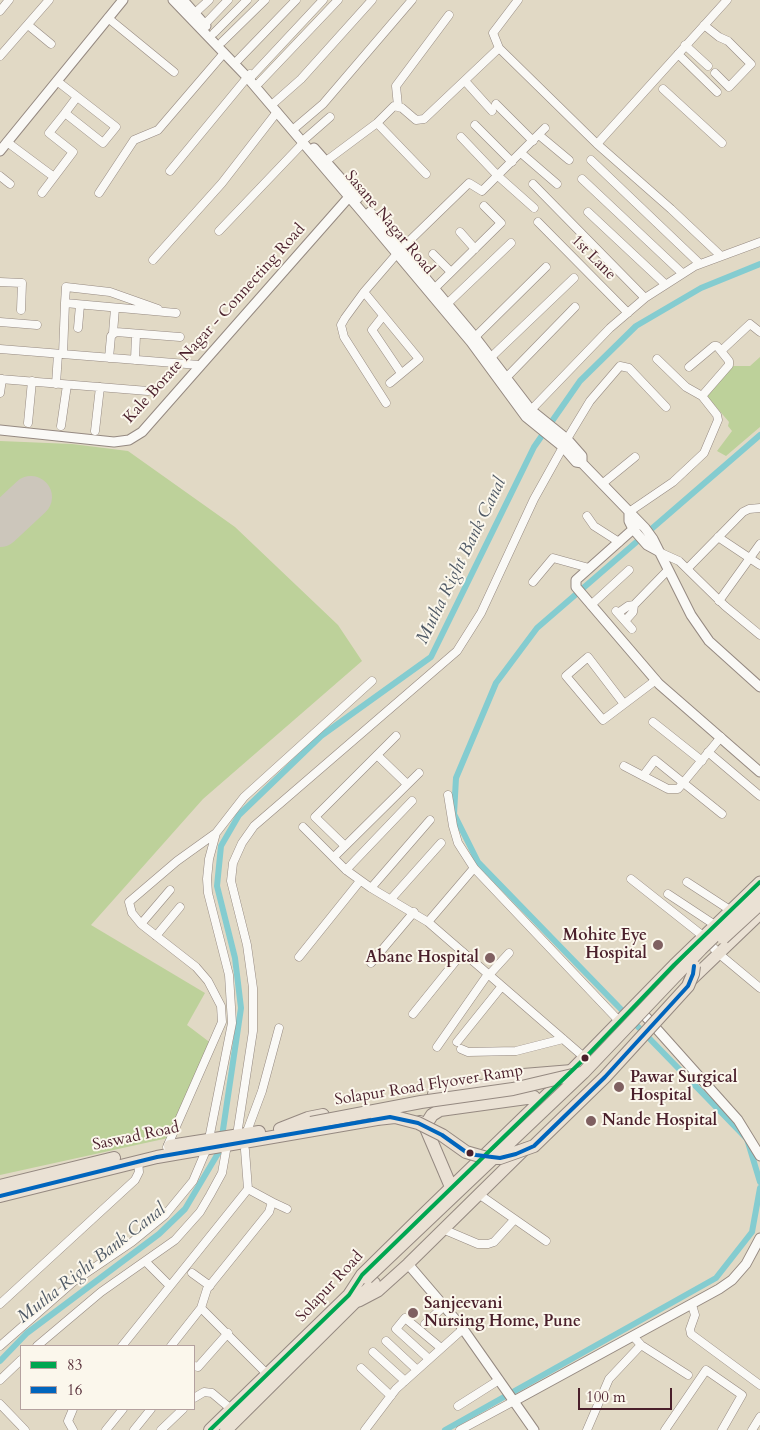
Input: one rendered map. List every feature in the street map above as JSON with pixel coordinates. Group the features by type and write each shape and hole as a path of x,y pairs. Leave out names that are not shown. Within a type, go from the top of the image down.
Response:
{"highway":[{"path":"371,1281 760,892"},
{"path":"352,1299 587,1078 694,966 760,904"},
{"path":"235,1142 395,1117 418,1124 442,1135 466,1152 500,1158 516,1154 534,1146 605,1077 688,986 694,966"},
{"path":"494,1084 499,1077 578,1072"},
{"name":"Solapur Road Flyover Ramp","path":"280,1129 421,1102 513,1089 578,1072"},
{"path":"280,1129 308,1118 494,1084 507,1085 530,1097"},
{"path":"425,1126 432,1114 440,1110 548,1094 564,1111"},
{"name":"Solapur Road","path":"229,1429 352,1299 362,1275 548,1094"},
{"path":"235,1142 407,1118 418,1121 425,1126 451,1187"},
{"name":"Saswad Road","path":"0,1186 167,1147 235,1142 280,1129"},
{"name":"Saswad Road","path":"0,1196 210,1143"},
{"name":"Solapur Road","path":"210,1430 267,1374 352,1299"}],"main road":[{"path":"548,1094 578,1072 585,1058 627,1014 703,936 760,882"},
{"name":"Solapur Road","path":"352,1299 378,1291 408,1264 564,1111 718,952 760,914"}],"street":[{"path":"0,10 9,0"},
{"path":"0,56 50,0"},
{"path":"0,151 123,0"},
{"name":"Sasane Nagar Road","path":"173,0 224,53 259,84 296,127 304,141"},
{"name":"Sasane Nagar Road","path":"183,0 238,60 278,112 473,339"},
{"path":"196,13 209,0"},
{"path":"205,24 228,0"},
{"path":"214,33 247,0"},
{"path":"222,42 265,0"},
{"path":"238,60 296,0"},
{"path":"170,171 250,76 323,0"},
{"path":"259,84 338,0"},
{"path":"275,102 301,79 372,0"},
{"path":"296,127 323,104 412,0"},
{"path":"518,0 492,33 499,48 597,144 721,256"},
{"path":"597,144 659,85 685,45 727,0"},
{"path":"449,15 396,86 398,106 416,120 424,119 499,48"},
{"path":"108,18 174,72"},
{"path":"28,25 51,44"},
{"path":"704,25 719,37 728,41 751,64 729,87 715,73"},
{"path":"685,45 708,66"},
{"path":"99,193 134,140 158,130 224,53"},
{"path":"678,54 717,92"},
{"path":"57,81 116,127 103,143 65,113"},
{"path":"465,81 533,141"},
{"path":"659,85 722,142"},
{"path":"42,193 73,152 49,133 77,97"},
{"path":"323,163 398,106"},
{"path":"153,260 222,183 278,112"},
{"path":"219,231 304,141 330,117"},
{"path":"377,123 426,174"},
{"path":"475,125 512,162"},
{"path":"386,403 341,331 345,318 364,292 399,252 469,183 482,190 542,131 569,160"},
{"path":"461,137 498,176 534,208"},
{"path":"7,142 54,177"},
{"path":"521,153 556,184"},
{"path":"590,160 700,264"},
{"name":"Sasane Nagar Road","path":"323,163 349,197 447,304 504,380 531,410 565,442 576,462 582,463 629,512 639,529 659,552 691,615 709,641 760,687"},
{"path":"0,176 10,184"},
{"path":"582,179 682,273"},
{"path":"533,184 645,298"},
{"name":"Kale Borate Nagar - Connecting Road","path":"0,430 114,442 129,440 142,432 349,197"},
{"path":"434,289 501,223 484,206"},
{"path":"588,212 665,284"},
{"name":"1st Lane","path":"538,222 628,313"},
{"path":"460,232 475,249"},
{"path":"531,410 598,339 645,298 682,273 700,264 760,242"},
{"path":"447,304 511,243"},
{"path":"433,254 451,272"},
{"path":"473,339 546,267"},
{"path":"489,360 574,278"},
{"path":"0,282 22,283 21,310"},
{"path":"56,384 61,354 66,287 110,292 164,312"},
{"path":"364,292 419,359 390,382"},
{"path":"65,303 176,313"},
{"path":"78,328 80,305"},
{"path":"504,380 575,307"},
{"path":"109,358 114,308"},
{"path":"383,316 372,330 401,373"},
{"path":"0,322 37,325"},
{"path":"721,351 750,324 760,332"},
{"path":"113,333 180,337"},
{"path":"135,360 136,334"},
{"path":"689,367 714,346 730,361 729,365 702,396"},
{"path":"0,349 199,366"},
{"path":"629,512 673,482 704,453 718,418 702,396 686,387 657,359"},
{"path":"287,1209 248,1189 235,1142 253,1030 252,980 247,945 231,881 233,863 242,843 254,826 457,651 481,613 534,499 565,442 590,401 620,366 629,368 666,406"},
{"path":"0,393 1,379 148,391"},
{"name":"Sasane Nagar Road","path":"504,380 526,417 540,430 557,436"},
{"path":"28,423 32,381"},
{"path":"61,426 66,385"},
{"path":"95,431 100,387"},
{"path":"602,484 635,457"},
{"path":"688,568 743,512 749,508 760,508"},
{"path":"587,516 594,526 618,542"},
{"path":"639,529 618,542 589,568 576,580 576,587 656,680 760,772"},
{"path":"718,537 760,565"},
{"path":"719,600 759,546"},
{"path":"659,552 674,557 688,568 719,600 758,630"},
{"path":"533,582 553,558 589,568"},
{"path":"591,605 629,570"},
{"path":"632,628 620,617 628,606 634,605 668,570"},
{"path":"624,704 588,657 566,676 604,720 656,680"},
{"path":"167,1147 222,1022 221,1006 208,981 196,968 142,924 132,913 129,902 178,861 216,833 244,797 372,681"},
{"path":"653,722 702,761"},
{"path":"345,846 315,817 396,736"},
{"path":"624,766 674,790 678,789 720,737"},
{"path":"708,752 760,796"},
{"path":"377,755 407,784"},
{"path":"643,776 654,760 722,814"},
{"path":"334,857 419,772"},
{"path":"448,795 453,826 458,842 474,868 627,1014 648,1023 738,1120 760,1156"},
{"path":"346,870 412,800"},
{"path":"371,888 430,820"},
{"path":"303,827 346,870 371,888 428,922 585,1058"},
{"path":"0,1346 73,1282 132,1242 165,1215 193,1181 210,1143 232,1023 229,975 208,892 209,860 216,833"},
{"path":"391,899 441,843"},
{"path":"428,922 474,868"},
{"path":"631,879 703,936 718,952 760,988"},
{"path":"299,957 360,881"},
{"path":"687,882 730,910"},
{"path":"142,924 170,890"},
{"path":"668,894 715,925"},
{"path":"156,936 180,907"},
{"path":"371,963 414,912"},
{"path":"414,1014 463,952"},
{"path":"437,1046 488,974 509,953"},
{"path":"502,986 459,1046 468,1052 510,1052 533,1048 563,1039"},
{"path":"222,1022 232,1023"},
{"path":"38,1345 101,1292 175,1240 200,1212 222,1173 235,1142 262,1091 279,1028"},
{"path":"1,1301 134,1180 139,1172 138,1162"},
{"path":"123,1345 248,1189"},
{"path":"480,1194 546,1241"},
{"path":"172,1345 201,1308 210,1286 268,1212 272,1202"},
{"path":"444,1230 478,1244 488,1244 494,1242 514,1220"},
{"path":"460,1430 513,1399 692,1305 732,1280 746,1264 760,1238"},
{"path":"146,1262 170,1286"},
{"path":"408,1264 463,1329 534,1430"},
{"path":"192,1273 210,1286"},
{"path":"692,1305 696,1315 690,1328 691,1334 760,1385"},
{"path":"424,1324 444,1306"},
{"path":"201,1308 267,1374"},
{"path":"429,1359 396,1329 405,1318 441,1348"},
{"path":"365,1430 390,1396 416,1369 463,1329"},
{"path":"195,1366 198,1367 228,1333"},
{"path":"633,1336 641,1345 688,1375"},
{"path":"386,1341 416,1369"},
{"path":"588,1430 609,1379 641,1345"},
{"path":"373,1352 405,1381"},
{"path":"0,1380 20,1361"},
{"path":"361,1368 390,1396"},
{"path":"665,1430 706,1370 742,1395 722,1430"},
{"path":"458,1406 499,1380"},
{"path":"195,1397 204,1392 212,1393 231,1410"},
{"path":"0,1404 25,1430"},
{"path":"73,1410 68,1421 73,1430"},
{"path":"106,1430 122,1410"},
{"path":"134,1430 150,1410"},
{"path":"161,1430 182,1410"},
{"path":"752,1430 760,1417"}],"green space":[{"path":"760,357 760,427 726,456 717,451 732,431 728,426 729,422 706,395 732,366 750,366"},
{"path":"0,441 72,444 128,451 235,527 338,625 362,661 203,799 91,925 205,993 187,1025 212,1044 168,1138 0,1175"}],"waterway":[{"name":"Mutha Right Bank Canal","path":"0,1361 27,1333 159,1234 185,1209 220,1150 241,1008 235,958 217,886 221,846 239,815 321,736 431,657 534,447 580,381 636,326 701,288 760,264"},
{"path":"760,435 537,628 496,683 456,778 454,814 478,862 747,1139 760,1182"},
{"path":"445,1430 716,1278 752,1232 760,1188"}],"runway":[{"path":"0,526 31,497"}],"transit line":[{"name":"83","path":"210,1430 349,1295 362,1275 585,1058 674,965 760,882"},
{"name":"16","path":"0,1196 157,1157 390,1117 418,1123 442,1135 466,1152 476,1155 500,1158 516,1154 534,1146 605,1077 688,986 694,966"}],"place":[{"name":"Mohite Eye Hospital","path":"658,945"},
{"name":"Abane Hospital","path":"490,958"},
{"name":"Pawar Surgical Hospital","path":"619,1087"},
{"name":"Nande Hospital","path":"591,1121"},
{"name":"Sanjeevani Nursing Home, Pune","path":"413,1313"}]}
